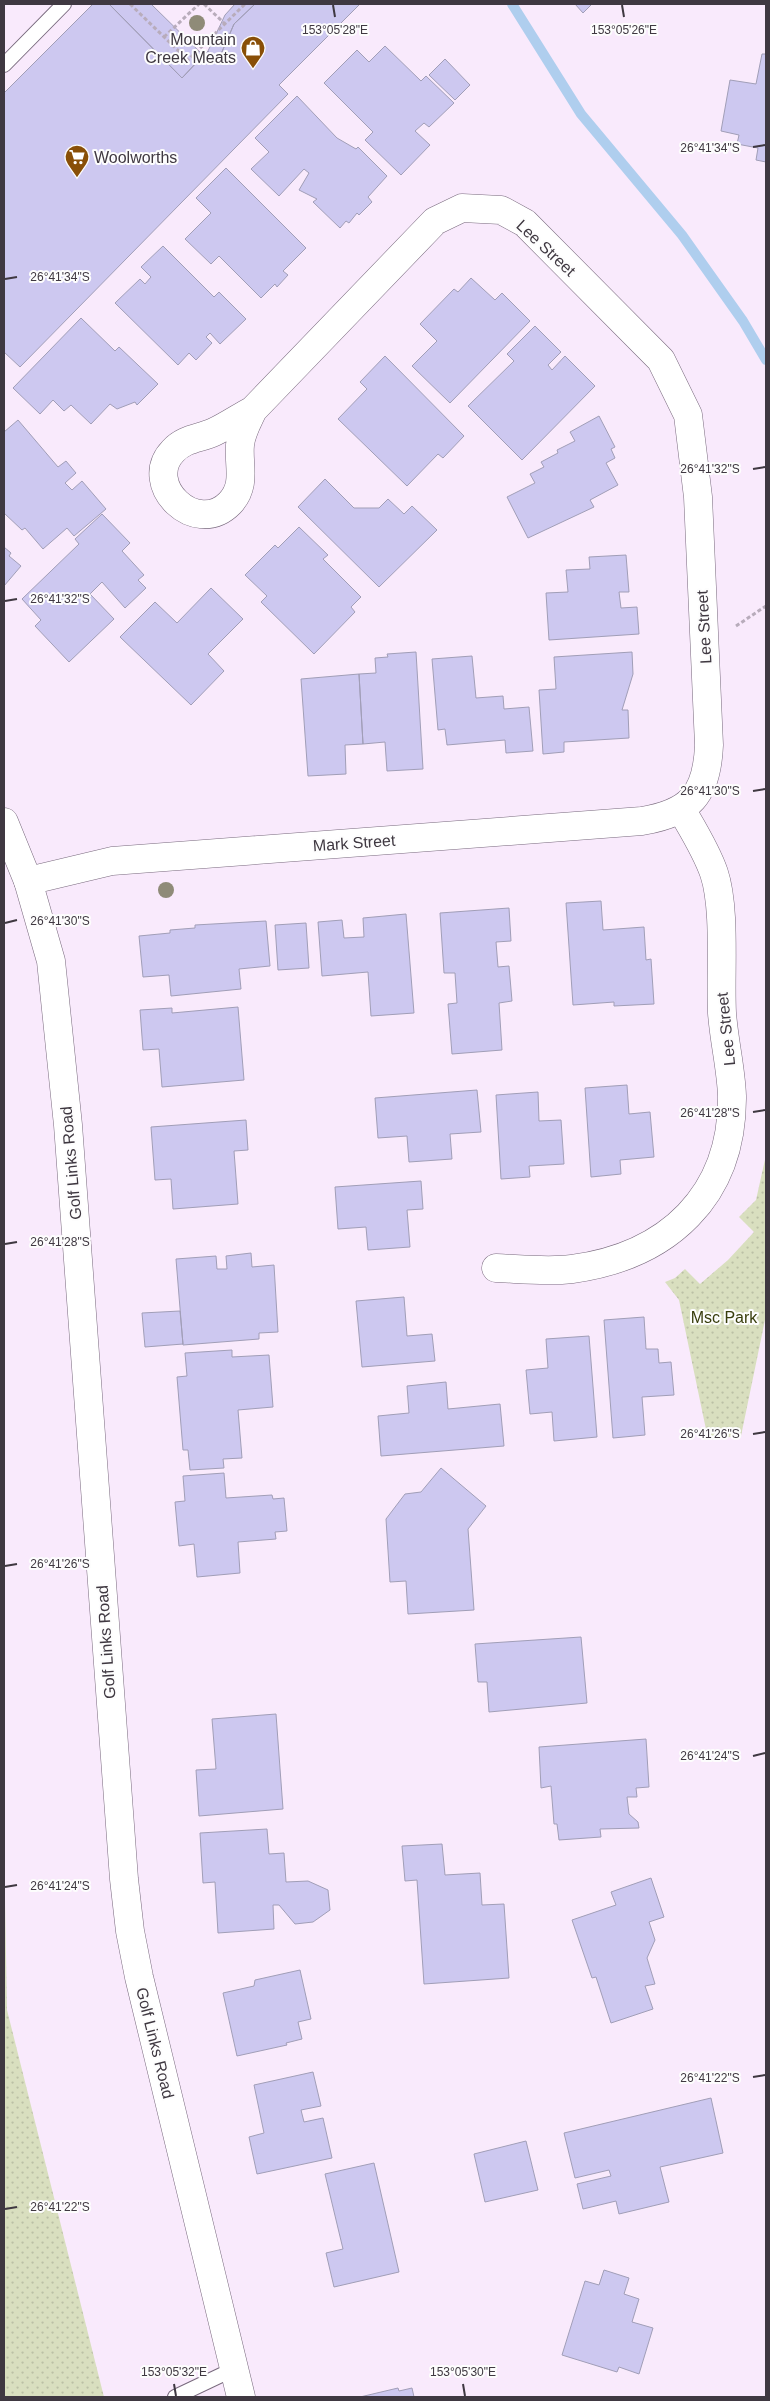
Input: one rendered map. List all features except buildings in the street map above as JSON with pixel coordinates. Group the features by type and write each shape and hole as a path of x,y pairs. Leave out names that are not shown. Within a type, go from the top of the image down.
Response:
{"street":[{"name":"Lee Street","path":"253,410 435,221 462,208 500,210 525,223 661,360 688,415 698,497 709,745 705,780 691,800 681,809 700,842 714,875 719,904 722,1015 729,1058 732,1097 728,1137 720,1168 708,1193 688,1218 666,1235 638,1250 608,1261 572,1269 496,1268"},
{"name":"Mark Street","path":"28,881 112,861 642,821 668,815 681,809"},
{"name":"Golf Links Road","path":"4,822 28,881 51,960 68,1125 123,1869 130,1931 139,1977 241,2397"}],"lane":[{"path":"4,65 64,4"},
{"path":"176,2397 234,2369"}],"path":[{"path":"130,4 188,60 245,4"},
{"path":"164,37 199,4"},
{"path":"204,4 225,24"},
{"path":"736,626 766,606"}],"green space":[{"name":"Msc Park","path":"766,1155 766,1315 741,1436 708,1439 679,1300 665,1282 675,1278 685,1269 700,1284 728,1260 754,1232 739,1217 756,1200"},
{"path":"4,1843 7,2010 104,2397 4,2397"}],"waterway":[{"path":"512,4 581,114 682,235 743,321 766,360"}],"place":[{"name":"Mountain Creek Meats","path":"253,69"},
{"name":"Woolworths","path":"77,178"}]}
